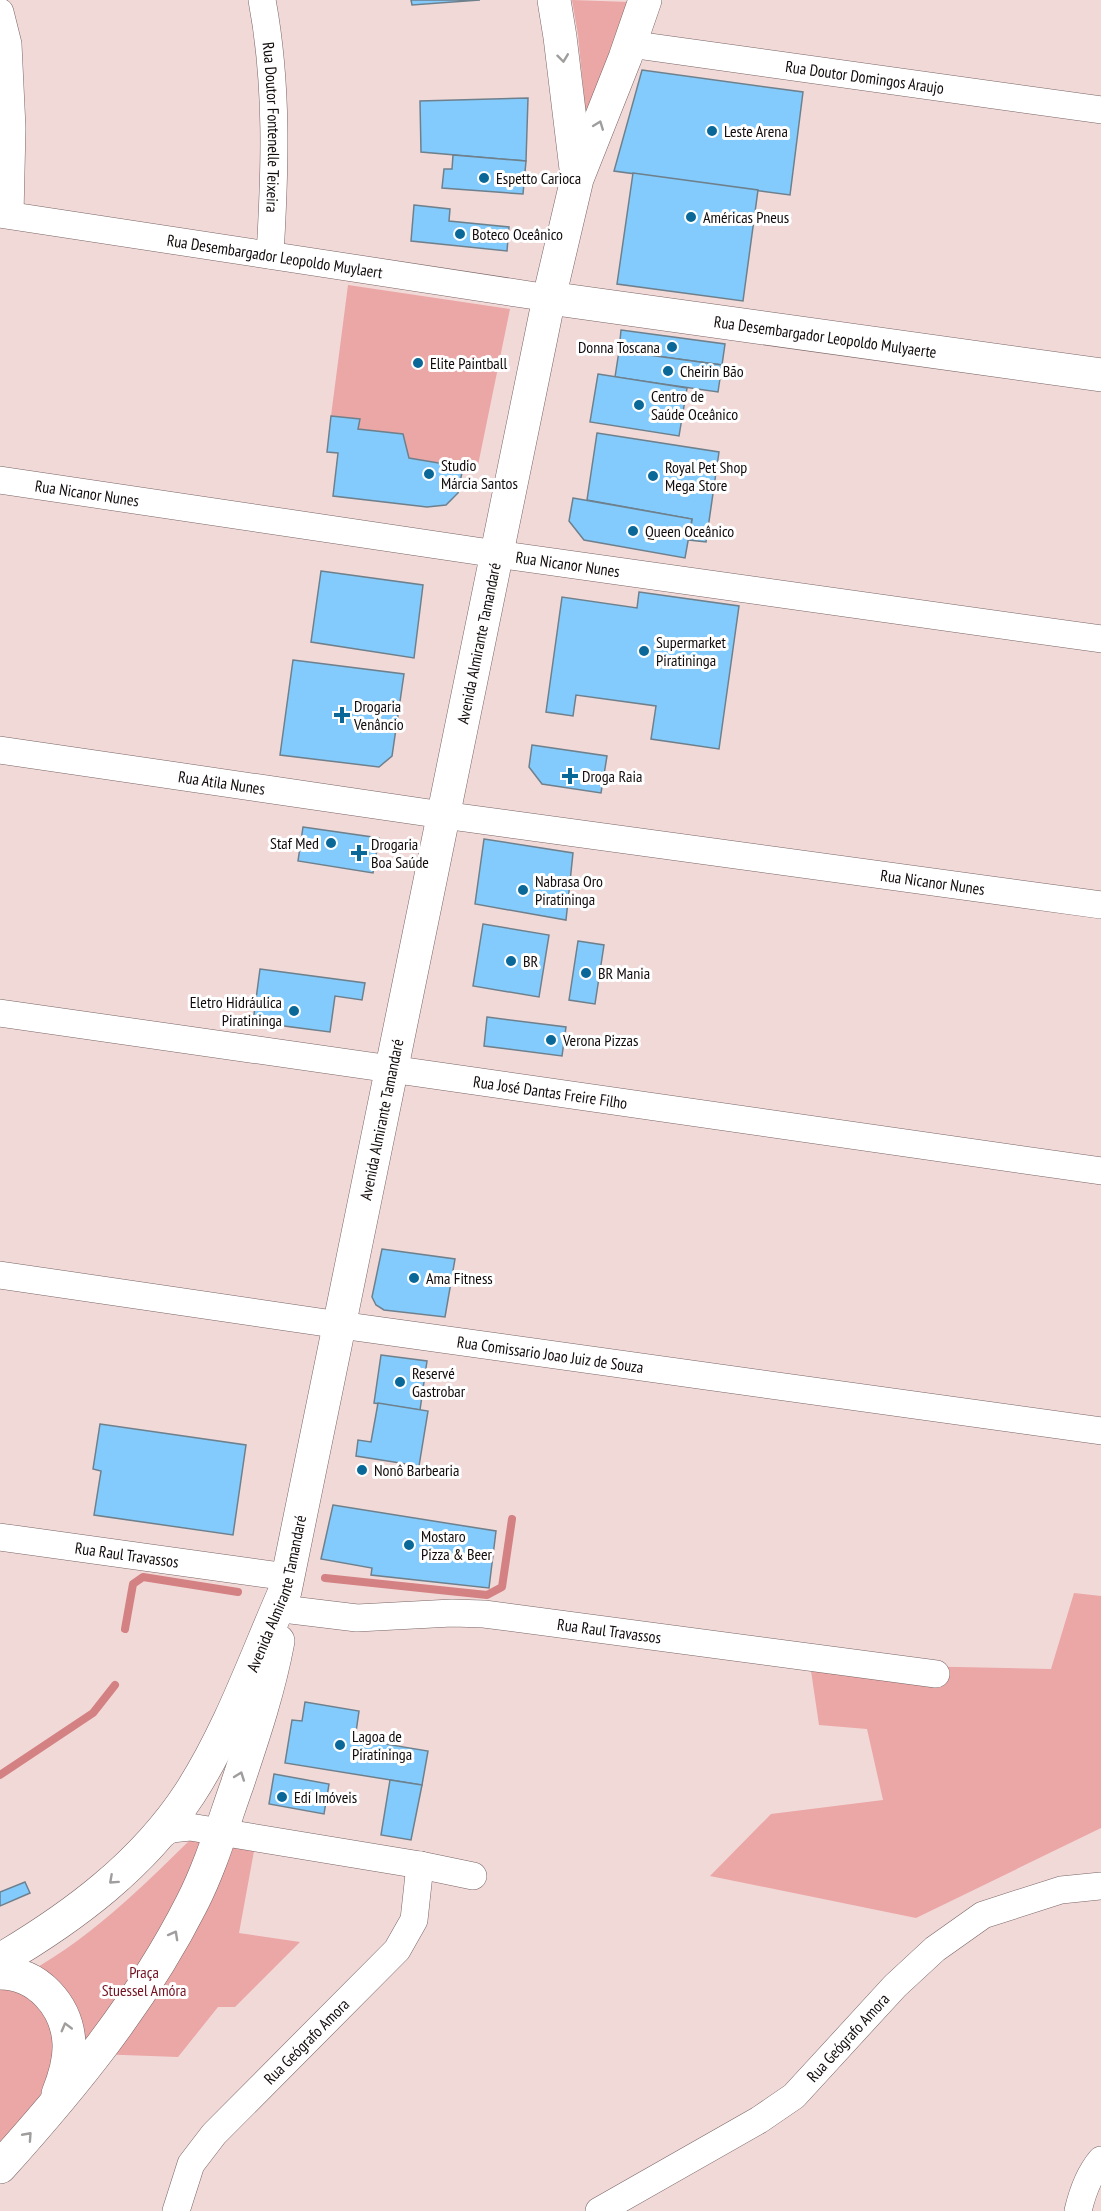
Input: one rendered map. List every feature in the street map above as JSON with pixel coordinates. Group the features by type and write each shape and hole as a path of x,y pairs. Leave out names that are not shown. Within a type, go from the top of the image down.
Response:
{"street":[{"name":"Rua Doutor Fontenelle Teixeira","path":"262,0 274,98 275,179 270,255"},
{"name":"Avenida Almirante Tamandaré","path":"554,0 577,179"},
{"name":"Avenida Almirante Tamandaré","path":"0,1960 69,1917 127,1868 180,1807 210,1760 227,1726 285,1592 549,298 577,179 645,0"},
{"path":"0,12 8,44 12,128 5,214"},
{"name":"Rua Doutor Domingos Araujo","path":"629,44 1101,110"},
{"name":"Rua Desembargador Leopoldo Muylaert","path":"5,214 549,298"},
{"name":"Rua Desembargador Leopoldo Mulyaerte","path":"549,298 1101,375"},
{"name":"Rua Nicanor Nunes","path":"0,480 497,554 1101,639"},
{"name":"Rua Atila Nunes","path":"0,750 443,815"},
{"name":"Rua Nicanor Nunes","path":"443,815 1101,905"},
{"name":"Rua José Dantas Freire Filho","path":"0,1013 1101,1172"},
{"name":"Rua Comissario Joao Juiz de Souza","path":"0,1275 340,1325 1101,1431"},
{"name":"Rua Raul Travassos","path":"0,1537 285,1592 357,1618 452,1612 483,1614 936,1674"},
{"path":"0,2167 96,2054 146,1984 192,1903 207,1869 267,1694 285,1592"},
{"path":"0,1933 41,1910 66,1892 114,1851 153,1809 201,1738 243,1651 285,1592"},
{"path":"154,1839 171,1829 190,1827 473,1876"},
{"name":"Rua Geógrafo Amora","path":"176,2211 191,2164 214,2134 397,1950 414,1920 420,1866"},
{"name":"Rua Geógrafo Amora","path":"599,2211 759,2120 794,2096 895,1986 935,1949 983,1915 1061,1890 1101,1886"},
{"path":"0,1973 17,1975 37,1983 53,2000 63,2016 70,2046 64,2078 54,2104"},
{"path":"1078,2211 1081,2198 1101,2160"}],"green space":[{"path":"572,0 629,2 587,128 578,35"},
{"name":"Elite Paintball","path":"348,285 510,309 477,470 409,458 403,434 358,429 359,419 331,416"},
{"path":"1074,1593 1101,1596 1101,1828 916,1918 710,1876 771,1814 883,1800 867,1729 819,1725 810,1664 1051,1669"},
{"name":"Praça Stuessel Amóra","path":"190,1840 254,1851 239,1933 300,1942 235,2007 218,2007 178,2057 96,2054 0,2167 0,1986 53,1958 77,1941 125,1902"}],"building":[{"path":"411,0 480,0 412,5"},
{"name":"Leste Arena","path":"642,70 803,92 790,195 614,171"},
{"path":"528,98 526,161 421,152 420,101"},
{"name":"Espetto Carioca","path":"453,155 526,161 523,194 442,188 444,169 452,169"},
{"name":"Américas Pneus","path":"633,173 758,190 743,301 617,284"},
{"name":"Boteco Oceânico","path":"414,205 450,209 449,221 509,227 507,251 411,241"},
{"name":"Donna Toscana","path":"621,330 725,344 722,365 619,351"},
{"name":"Cheirin Bão","path":"619,351 722,365 718,392 615,377"},
{"name":"Centro de Saúde Oceânico","path":"598,374 687,388 679,436 590,422"},
{"path":"331,416 360,419 358,429 403,434 409,458 463,467 458,493 446,505 427,507 333,496 338,453 327,452"},
{"name":"Royal Pet Shop Mega Store","path":"597,433 719,452 706,542 689,540 692,519 587,500"},
{"name":"Queen Oceânico","path":"573,498 692,519 685,558 584,540 569,521"},
{"path":"321,571 423,585 414,658 311,642"},
{"name":"Supermarket Piratininga","path":"639,592 739,606 719,749 651,739 656,706 576,695 573,716 546,712 562,597 637,608"},
{"name":"Drogaria Venâncio","path":"293,660 404,674 392,756 379,767 280,755"},
{"name":"Droga Raia","path":"532,745 607,756 601,793 542,784 529,767"},
{"path":"303,827 379,838 373,873 298,861"},
{"name":"Nabrasa Oro Piratininga","path":"484,839 573,853 566,920 475,904"},
{"name":"BR","path":"483,924 549,935 539,997 473,986"},
{"name":"BR Mania","path":"578,941 604,945 595,1004 569,1000"},
{"name":"Eletro Hidráulica Piratininga","path":"260,969 365,983 362,1000 335,996 330,1032 253,1022"},
{"path":"487,1017 566,1027 562,1056 484,1046"},
{"name":"Ama Fitness","path":"382,1249 455,1259 445,1317 384,1310 376,1305 372,1297"},
{"name":"Reservé Gastrobar","path":"381,1355 427,1361 420,1410 374,1403"},
{"path":"378,1403 428,1411 419,1466 356,1456 358,1440 371,1442"},
{"path":"100,1424 246,1445 233,1535 94,1515 101,1471 93,1469"},
{"name":"Mostaro Pizza & Beer","path":"333,1505 496,1531 489,1588 371,1575 372,1568 321,1559"},
{"name":"Lagoa de Piratininga","path":"305,1702 359,1711 355,1739 428,1751 422,1785 285,1763 292,1720 302,1721"},
{"path":"274,1774 329,1784 324,1814 269,1804"},
{"path":"390,1780 422,1785 411,1840 381,1835"},
{"path":"25,1882 30,1893 0,1906 0,1892"}],"waterway":[{"path":"325,1578 487,1595 502,1587 512,1519"},
{"path":"125,1629 133,1584 143,1577 238,1592"},
{"path":"0,1775 93,1713 115,1685"}],"place":[{"name":"Leste Arena","path":"712,131"},
{"name":"Espetto Carioca","path":"484,178"},
{"name":"Américas Pneus","path":"691,217"},
{"name":"Boteco Oceânico","path":"460,234"},
{"name":"Donna Toscana","path":"672,347"},
{"name":"Elite Paintball","path":"418,363"},
{"name":"Cheirin Bão","path":"668,371"},
{"name":"Centro de Saúde Oceânico","path":"639,405"},
{"name":"Studio Márcia Santos","path":"429,474"},
{"name":"Royal Pet Shop Mega Store","path":"653,476"},
{"name":"Queen Oceânico","path":"633,531"},
{"name":"Supermarket Piratininga","path":"644,651"},
{"name":"Drogaria Venâncio","path":"342,715"},
{"name":"Droga Raia","path":"570,776"},
{"name":"Staf Med","path":"331,843"},
{"name":"Drogaria Boa Saúde","path":"359,853"},
{"name":"Nabrasa Oro Piratininga","path":"523,890"},
{"name":"BR","path":"511,961"},
{"name":"BR Mania","path":"586,973"},
{"name":"Eletro Hidráulica Piratininga","path":"294,1011"},
{"name":"Verona Pizzas","path":"551,1040"},
{"name":"Ama Fitness","path":"414,1278"},
{"name":"Reservé Gastrobar","path":"400,1382"},
{"name":"Nonô Barbearia","path":"362,1470"},
{"name":"Mostaro Pizza & Beer","path":"409,1545"},
{"name":"Lagoa de Piratininga","path":"340,1745"},
{"name":"Edi Imóveis","path":"282,1797"}]}
